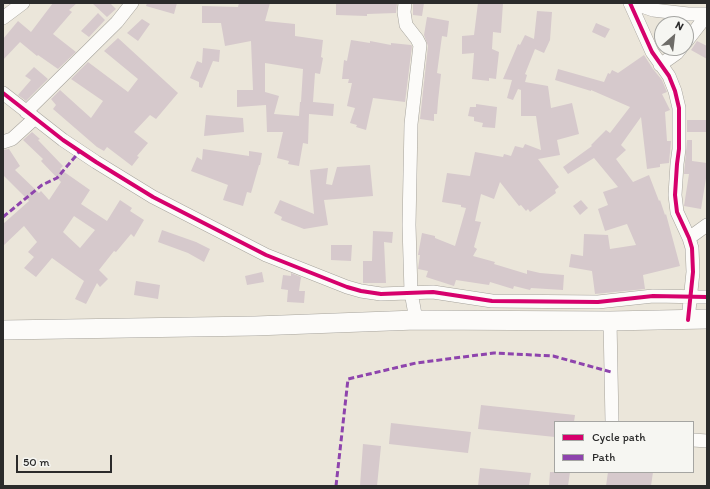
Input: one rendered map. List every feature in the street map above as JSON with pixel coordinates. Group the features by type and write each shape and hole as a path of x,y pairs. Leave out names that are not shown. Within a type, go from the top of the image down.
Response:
{"main road":[{"path":"3,330 255,326 416,320 610,321 707,319"}],"street":[{"path":"3,18 23,3"},
{"path":"3,142 12,138 30,115 117,22 132,3"},
{"path":"405,3 404,12 406,25 417,38 420,45 411,124 409,225 411,292 416,320"},
{"path":"631,3 654,10 707,15"},
{"path":"631,3 652,52 669,76 675,91 679,108 680,149 677,164 675,195 677,212 692,248 693,260 688,320"},
{"path":"694,32 707,15"},
{"path":"660,65 673,56"},
{"path":"3,93 30,115 96,162 153,197 266,255 325,279 361,291 381,294 434,292 492,302 598,302 653,296 707,297"},
{"path":"689,238 707,225"},
{"path":"610,321 612,421"},
{"path":"694,440 707,441"}],"building":[{"path":"53,3 77,3 69,10 72,12 53,34 76,52 58,69 38,55 37,56 20,42 3,60 3,39 18,21 31,32"},
{"path":"92,3 110,3 116,9 107,17"},
{"path":"147,3 177,3 174,14 146,6"},
{"path":"239,3 270,3 265,21 295,24 295,36 323,40 321,57 323,58 320,74 315,73 313,102 334,104 333,116 309,114 308,144 303,143 299,166 288,164 289,161 277,158 283,132 267,132 266,105 237,107 237,90 253,90 251,41 225,46 221,23 202,23 202,6 238,7","holes":["265,63 303,69 299,116 274,114 279,96 265,92"]},
{"path":"336,3 397,3 396,13 367,14 367,16 336,15"},
{"path":"413,3 424,3 422,16 413,15"},
{"path":"478,3 503,3 501,33 493,32 492,49 499,52 496,79 489,78 489,81 472,79 474,53 462,54 462,36 474,35"},
{"path":"537,11 552,12 550,40 544,53 535,49 525,74 527,75 525,82 548,86 551,108 572,103 579,134 557,140 560,155 538,159 559,187 555,190 556,193 530,212 528,209 526,211 521,205 519,206 500,182 494,199 481,194 475,221 481,222 474,247 477,249 473,256 495,262 494,264 527,274 527,270 540,273 564,275 563,290 531,288 530,290 514,286 513,289 490,282 489,285 456,280 454,286 426,277 428,271 418,269 420,255 418,255 422,233 435,236 435,238 455,246 466,208 461,207 461,205 442,202 447,173 470,176 475,152 503,157 504,154 511,156 515,146 523,148 525,144 541,150 536,116 521,116 521,90 518,89 513,100 507,98 512,80 503,79 518,44 520,45 525,35 534,39"},
{"path":"98,13 105,20 89,37 81,31"},
{"path":"427,17 449,21 447,37 442,36 437,73 441,74 437,114 434,114 434,121 420,119 428,46 424,35"},
{"path":"142,19 150,24 138,41 127,33"},
{"path":"596,23 610,29 605,38 592,32"},
{"path":"118,38 178,93 156,119 150,115 134,132 148,143 137,156 139,157 132,166 107,147 104,151 97,147 53,109 56,105 51,99 60,90 91,118 103,101 71,79 88,62 128,92 138,79 104,51"},
{"path":"351,40 412,46 405,102 373,98 366,130 356,127 357,125 350,123 355,108 347,106 352,83 348,83 349,79 342,79 344,60 347,61"},
{"path":"697,41 707,46 707,59 694,52 694,46"},
{"path":"203,48 220,50 219,62 213,61 202,88 199,87 199,82 190,78 197,61 202,63"},
{"path":"644,55 662,80 667,92 662,94 670,110 665,112 667,141 671,141 669,163 660,164 660,167 647,169 641,117 621,145 626,150 616,159 633,182 649,175 665,215 666,214 680,266 643,275 645,289 595,294 592,271 569,267 571,254 583,256 584,234 608,235 610,249 636,245 627,224 605,231 598,209 608,205 603,192 618,187 594,158 568,174 563,167 592,146 591,145 606,130 610,133 630,107 591,90 555,80 558,69 604,82 608,73 610,74 612,70 618,73"},
{"path":"34,67 48,79 26,101 18,95 31,80 25,76"},
{"path":"476,104 497,107 495,128 482,127 483,123 474,121 474,117 468,116 470,107 476,107"},
{"path":"206,115 243,118 244,132 204,136"},
{"path":"687,120 707,120 707,132 687,132"},
{"path":"32,132 63,166 60,169 90,190 81,204 107,221 120,200 132,208 130,211 144,220 134,237 131,234 116,252 114,251 99,270 108,279 100,287 97,283 86,304 75,299 84,281 52,258 36,277 24,268 34,257 28,252 37,242 24,226 3,246 3,224 29,201 4,176 3,177 3,150 9,149 20,166 15,170 39,193 41,191 49,200 61,182 41,161 43,159 23,140","holes":["74,216 95,230 80,248 63,232"]},
{"path":"687,140 692,140 692,161 707,163 701,209 684,206 689,174 684,174"},
{"path":"203,149 249,156 249,151 262,153 260,165 251,193 247,192 243,206 223,200 228,185 191,171 197,157 202,160"},
{"path":"370,165 373,196 324,200 328,225 304,229 281,220 282,217 274,213 280,200 314,214 310,170 328,168 326,184 332,185 337,167"},
{"path":"581,200 588,208 580,215 573,206"},
{"path":"162,230 196,242 210,249 204,262 188,253 158,242"},
{"path":"373,231 393,232 392,243 384,242 386,283 363,283 363,261 372,261"},
{"path":"331,245 352,245 351,261 331,260"},
{"path":"262,272 264,282 247,285 245,276"},
{"path":"291,273 301,277 299,291 305,291 304,303 287,302 288,290 281,289 283,275 291,276"},
{"path":"136,281 160,285 158,299 134,295"},
{"path":"481,405 575,415 574,421 554,421 554,437 478,429"},
{"path":"391,423 471,432 468,453 389,444"},
{"path":"363,444 381,446 377,486 360,486"},
{"path":"480,468 531,473 529,486 478,486"},
{"path":"550,472 570,473 568,486 549,486"},
{"path":"608,473 653,473 651,486 606,486"}],"marked path":[{"path":"3,217 42,185 57,178 80,151"},
{"path":"336,486 348,379 416,363 494,353 553,356 611,372"}],"cycle path":[{"path":"630,3 652,52 669,76 675,91 679,108 679,149 675,195 677,212 692,248 693,272 688,320"},
{"path":"3,93 63,140 153,197 266,255 347,287 381,294 433,292 492,301 598,302 653,296 707,297"}]}
